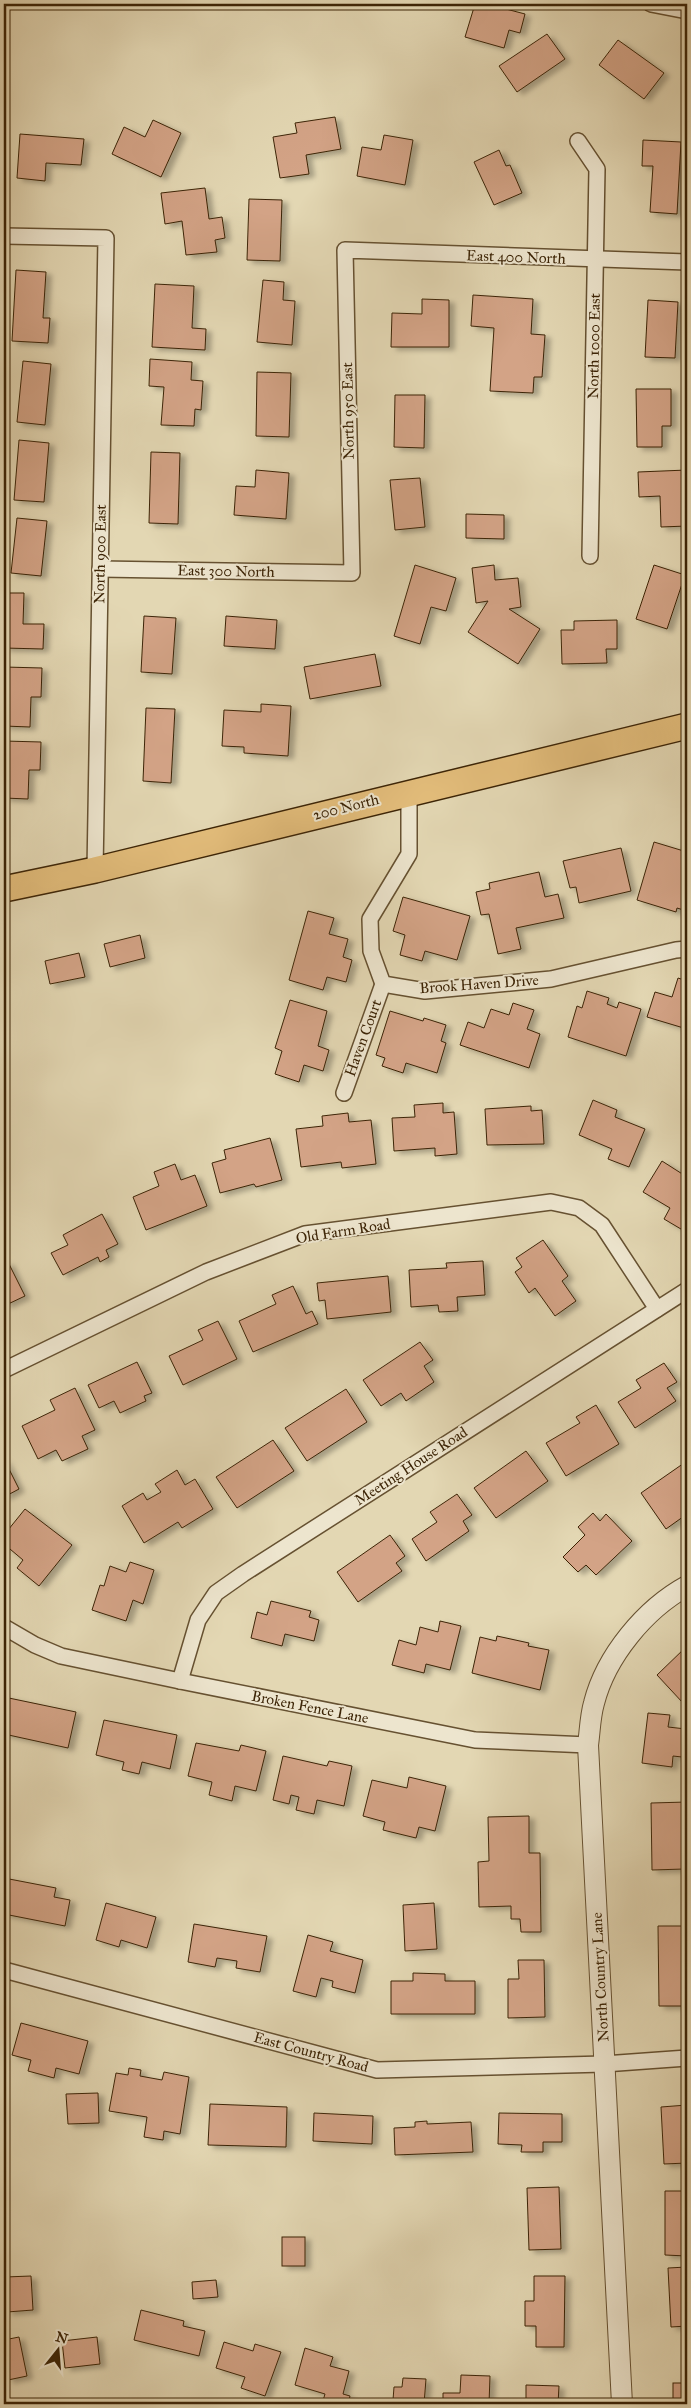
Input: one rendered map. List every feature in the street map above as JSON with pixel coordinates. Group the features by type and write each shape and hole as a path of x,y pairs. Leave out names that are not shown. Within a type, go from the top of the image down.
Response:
{"main road":[{"name":"200 North","path":"4,889 95,870 409,792 687,726"}],"street":[{"path":"651,4 687,11"},
{"name":"North 1000 East","path":"578,140 597,169 590,556"},
{"name":"North 900 East","path":"4,236 106,238 95,870"},
{"name":"East 400 North","path":"345,250 687,262"},
{"name":"North 950 East","path":"345,250 352,572"},
{"name":"East 300 North","path":"100,569 352,572"},
{"path":"383,984 371,951 370,919 409,854 409,792"},
{"name":"Brook Haven Drive","path":"383,984 425,991 551,979 687,949"},
{"name":"Haven Court","path":"344,1093 383,984"},
{"name":"Old Farm Road","path":"4,1370 206,1272 305,1234 551,1202 579,1208 602,1225 657,1309"},
{"name":"Meeting House Road","path":"180,1681 198,1620 216,1593 687,1290"},
{"name":"North Country Lane","path":"622,2404 588,1745 594,1703 603,1678 635,1627 673,1594 687,1586"},
{"name":"Broken Fence Lane","path":"4,1627 35,1645 61,1656 180,1681 475,1740 588,1745"},
{"name":"East Country Road","path":"4,1970 377,2070 604,2064 687,2058"}],"building":[{"path":"475,4 487,4 525,14 520,33 509,30 504,48 465,37"},
{"path":"547,34 565,59 517,92 499,66"},
{"path":"618,40 664,73 644,99 599,65"},
{"path":"335,117 341,149 306,155 309,174 280,178 273,137 297,133 295,123"},
{"path":"153,120 181,133 161,177 112,154 124,127 145,137"},
{"path":"20,134 84,139 81,165 46,163 45,181 17,178"},
{"path":"384,135 413,140 405,185 357,176 362,147 381,150"},
{"path":"643,140 681,142 677,214 650,212 653,166 642,166"},
{"path":"499,150 506,166 510,165 522,193 494,205 474,162"},
{"path":"205,188 209,219 222,217 225,238 215,240 217,252 186,255 182,221 165,224 161,193"},
{"path":"249,199 282,200 280,261 247,260"},
{"path":"16,270 46,272 43,318 50,318 48,343 12,341"},
{"path":"263,280 284,282 283,300 295,301 292,345 257,342"},
{"path":"155,284 194,286 192,328 206,329 205,350 152,347"},
{"path":"473,295 533,299 531,334 545,335 542,377 534,377 533,393 490,391 494,328 471,326"},
{"path":"422,299 449,300 449,347 391,347 392,313 422,314"},
{"path":"648,300 678,302 675,358 645,357"},
{"path":"150,359 192,362 191,380 203,381 201,410 195,409 194,426 161,425 164,387 149,386"},
{"path":"23,361 51,364 45,425 17,422"},
{"path":"257,372 291,373 289,437 256,436"},
{"path":"636,389 671,389 671,426 662,426 662,447 637,447"},
{"path":"395,395 425,395 424,448 394,447"},
{"path":"19,440 49,443 44,502 14,500"},
{"path":"151,452 180,453 178,524 149,523"},
{"path":"256,470 289,473 286,519 234,515 236,486 255,487"},
{"path":"687,470 687,526 661,527 660,496 639,497 638,472"},
{"path":"420,478 425,527 395,530 390,480"},
{"path":"466,514 504,515 504,539 466,538"},
{"path":"17,518 47,521 41,576 11,573"},
{"path":"415,565 456,578 446,611 431,607 420,644 394,636"},
{"path":"494,565 495,580 518,578 521,607 509,609 540,629 518,664 468,632 488,601 476,603 472,568"},
{"path":"654,565 685,575 667,629 636,619"},
{"path":"4,593 24,593 23,624 44,624 43,649 4,648"},
{"path":"144,616 176,618 172,674 141,672"},
{"path":"226,616 277,620 275,649 224,646"},
{"path":"617,620 617,649 606,649 607,663 562,664 561,630 574,630 574,621"},
{"path":"375,654 381,686 310,699 304,667"},
{"path":"4,667 42,668 41,697 31,697 30,727 4,726"},
{"path":"261,704 291,706 288,756 244,753 244,747 222,746 224,710 261,712"},
{"path":"146,708 175,709 171,783 143,781"},
{"path":"4,741 41,742 40,770 29,770 28,799 4,798"},
{"path":"654,842 687,852 687,911 677,908 676,912 637,900"},
{"path":"621,848 631,891 579,903 576,887 570,888 563,861"},
{"path":"539,872 545,897 558,894 564,918 516,928 521,949 498,954 489,914 481,915 476,892 490,889 489,883"},
{"path":"403,897 470,916 457,960 425,951 422,961 400,955 405,935 393,931"},
{"path":"308,911 334,918 329,934 348,939 343,957 352,960 346,982 327,977 323,990 289,980"},
{"path":"140,935 145,958 110,967 104,944"},
{"path":"79,953 85,977 50,984 45,961"},
{"path":"678,978 687,981 687,1029 647,1017 655,992 672,997"},
{"path":"587,991 609,998 607,1004 617,1008 619,1002 641,1009 626,1056 568,1037 577,1006 582,1008"},
{"path":"290,1000 327,1011 318,1046 329,1050 323,1071 304,1065 299,1082 275,1074 282,1051 275,1048"},
{"path":"513,1003 534,1010 527,1029 540,1034 529,1068 460,1045 468,1022 484,1028 491,1009 509,1015"},
{"path":"390,1011 423,1021 424,1018 446,1025 441,1041 446,1043 437,1073 406,1063 403,1073 382,1066 385,1058 376,1055"},
{"path":"593,1100 617,1110 615,1117 645,1129 629,1167 608,1159 612,1149 579,1135"},
{"path":"443,1103 443,1113 454,1112 457,1154 435,1156 435,1148 394,1151 392,1118 415,1117 414,1105"},
{"path":"531,1106 531,1111 542,1110 544,1144 487,1145 485,1109"},
{"path":"348,1113 349,1122 371,1120 376,1164 342,1168 341,1162 301,1167 296,1129 323,1126 322,1116"},
{"path":"270,1138 282,1180 256,1187 254,1184 220,1193 212,1163 226,1159 224,1150"},
{"path":"662,1161 687,1177 686,1232 664,1219 670,1208 643,1192"},
{"path":"175,1164 181,1180 195,1175 207,1206 146,1230 133,1197 159,1186 154,1172"},
{"path":"102,1214 118,1244 106,1250 109,1257 100,1262 98,1257 63,1275 51,1253 68,1245 63,1235"},
{"path":"543,1240 568,1276 562,1281 576,1301 555,1316 535,1288 529,1293 515,1272 522,1267 516,1258"},
{"path":"483,1261 485,1295 457,1297 458,1311 439,1312 438,1305 411,1307 409,1270 447,1268 446,1263"},
{"path":"8,1262 25,1296 6,1305 4,1301 4,1264"},
{"path":"388,1276 391,1312 327,1319 325,1300 319,1301 317,1283"},
{"path":"293,1286 306,1314 312,1311 318,1324 253,1352 239,1321 276,1304 272,1295"},
{"path":"218,1321 237,1359 183,1385 169,1356 203,1340 198,1330"},
{"path":"420,1342 433,1360 424,1366 434,1382 406,1401 401,1393 381,1406 363,1380"},
{"path":"137,1362 152,1393 144,1396 146,1401 120,1413 114,1401 99,1408 88,1385"},
{"path":"664,1363 677,1382 667,1388 676,1401 635,1428 618,1402 641,1388 636,1380"},
{"path":"75,1388 95,1430 82,1436 88,1449 62,1461 56,1450 38,1459 22,1426 55,1410 50,1400"},
{"path":"346,1389 367,1422 307,1461 285,1428"},
{"path":"596,1405 619,1444 566,1476 546,1443 580,1423 576,1417"},
{"path":"273,1440 294,1471 237,1508 216,1477"},
{"path":"526,1451 548,1481 496,1518 474,1488"},
{"path":"4,1459 19,1489 4,1497"},
{"path":"687,1461 687,1514 666,1529 641,1493"},
{"path":"177,1470 185,1485 195,1479 213,1509 182,1528 178,1522 144,1543 122,1506 143,1493 147,1500 161,1492 155,1484"},
{"path":"457,1494 472,1515 463,1521 469,1531 426,1561 412,1539 437,1522 430,1512"},
{"path":"25,1509 72,1545 39,1586 17,1568 23,1560 4,1544 4,1535"},
{"path":"593,1513 600,1521 606,1514 632,1541 596,1575 586,1565 578,1572 563,1557 585,1535 578,1527"},
{"path":"390,1535 405,1556 396,1563 402,1571 358,1602 337,1572"},
{"path":"130,1562 154,1570 143,1604 133,1600 126,1621 92,1610 100,1585 104,1586 110,1566 126,1572"},
{"path":"271,1601 311,1611 309,1617 319,1620 314,1641 285,1634 282,1646 251,1638 257,1612 267,1615"},
{"path":"440,1621 461,1626 450,1670 426,1664 424,1673 392,1665 399,1640 416,1645 420,1627 438,1632"},
{"path":"497,1636 529,1643 528,1646 549,1650 540,1690 472,1673 480,1637 496,1641"},
{"path":"687,1646 687,1699 683,1703 657,1675"},
{"path":"4,1697 76,1712 68,1748 4,1734"},
{"path":"648,1713 670,1715 668,1727 686,1729 682,1757 673,1756 672,1767 642,1763"},
{"path":"104,1720 177,1735 170,1769 142,1762 139,1774 122,1770 124,1762 96,1755"},
{"path":"196,1743 239,1751 241,1745 266,1751 256,1791 235,1786 232,1801 209,1795 212,1782 188,1776"},
{"path":"283,1756 327,1766 329,1761 352,1766 344,1806 317,1800 314,1814 296,1810 299,1797 291,1795 289,1804 273,1800"},
{"path":"409,1777 446,1786 435,1831 419,1827 416,1838 383,1830 385,1822 363,1816 372,1780 407,1788"},
{"path":"687,1802 687,1855 683,1855 684,1869 652,1870 651,1803"},
{"path":"529,1816 529,1853 540,1853 541,1932 521,1932 520,1919 511,1919 511,1906 479,1907 478,1862 489,1861 488,1817"},
{"path":"4,1878 56,1888 54,1897 70,1900 65,1926 4,1914"},
{"path":"106,1903 156,1917 147,1948 121,1940 119,1947 96,1940"},
{"path":"434,1903 437,1949 405,1951 403,1905"},
{"path":"194,1924 267,1936 260,1972 236,1968 237,1961 217,1958 215,1967 188,1962"},
{"path":"658,1926 687,1926 687,2006 659,2006"},
{"path":"308,1935 333,1942 330,1951 363,1960 355,1993 332,1987 333,1981 321,1978 316,1997 293,1991"},
{"path":"518,1960 544,1960 545,2017 508,2018 508,1979 519,1979"},
{"path":"413,1973 445,1974 445,1981 475,1981 475,2014 391,2014 391,1981 413,1981"},
{"path":"21,2023 88,2041 79,2074 56,2068 54,2078 28,2071 31,2060 12,2055"},
{"path":"129,2068 141,2070 140,2076 162,2080 164,2072 189,2077 180,2134 164,2131 163,2140 144,2137 147,2117 109,2111 116,2073 128,2075"},
{"path":"98,2093 99,2123 68,2124 66,2094"},
{"path":"210,2104 287,2107 286,2147 208,2145"},
{"path":"687,2105 687,2163 664,2164 661,2107"},
{"path":"314,2113 373,2116 372,2144 313,2141"},
{"path":"499,2113 562,2114 562,2142 543,2142 543,2152 521,2152 522,2145 498,2144"},
{"path":"427,2121 427,2124 471,2122 473,2152 395,2155 394,2128 415,2127 415,2122"},
{"path":"559,2187 561,2249 529,2250 527,2188"},
{"path":"665,2191 687,2191 687,2256 665,2255"},
{"path":"282,2237 305,2237 305,2266 282,2266"},
{"path":"687,2267 687,2326 671,2327 668,2268"},
{"path":"31,2276 33,2310 7,2312 5,2277"},
{"path":"534,2276 565,2276 564,2347 536,2347 536,2326 525,2326 525,2301 534,2301"},
{"path":"216,2280 218,2297 193,2299 192,2282"},
{"path":"141,2310 184,2321 183,2326 205,2331 199,2356 134,2340"},
{"path":"19,2337 27,2376 8,2380 7,2373 4,2374 4,2340"},
{"path":"97,2337 100,2364 65,2368 62,2341"},
{"path":"224,2342 253,2351 255,2344 281,2352 265,2396 241,2388 245,2377 216,2368"},
{"path":"305,2348 333,2357 330,2366 349,2371 343,2394 350,2396 348,2404 322,2404 325,2394 295,2385"},
{"path":"461,2375 490,2376 489,2404 443,2404 443,2393 460,2393"},
{"path":"403,2378 426,2379 424,2404 382,2404 382,2400 393,2400 394,2387 402,2387"},
{"path":"673,2383 687,2383 687,2404 673,2404"},
{"path":"526,2385 559,2386 558,2404 526,2404"}]}
